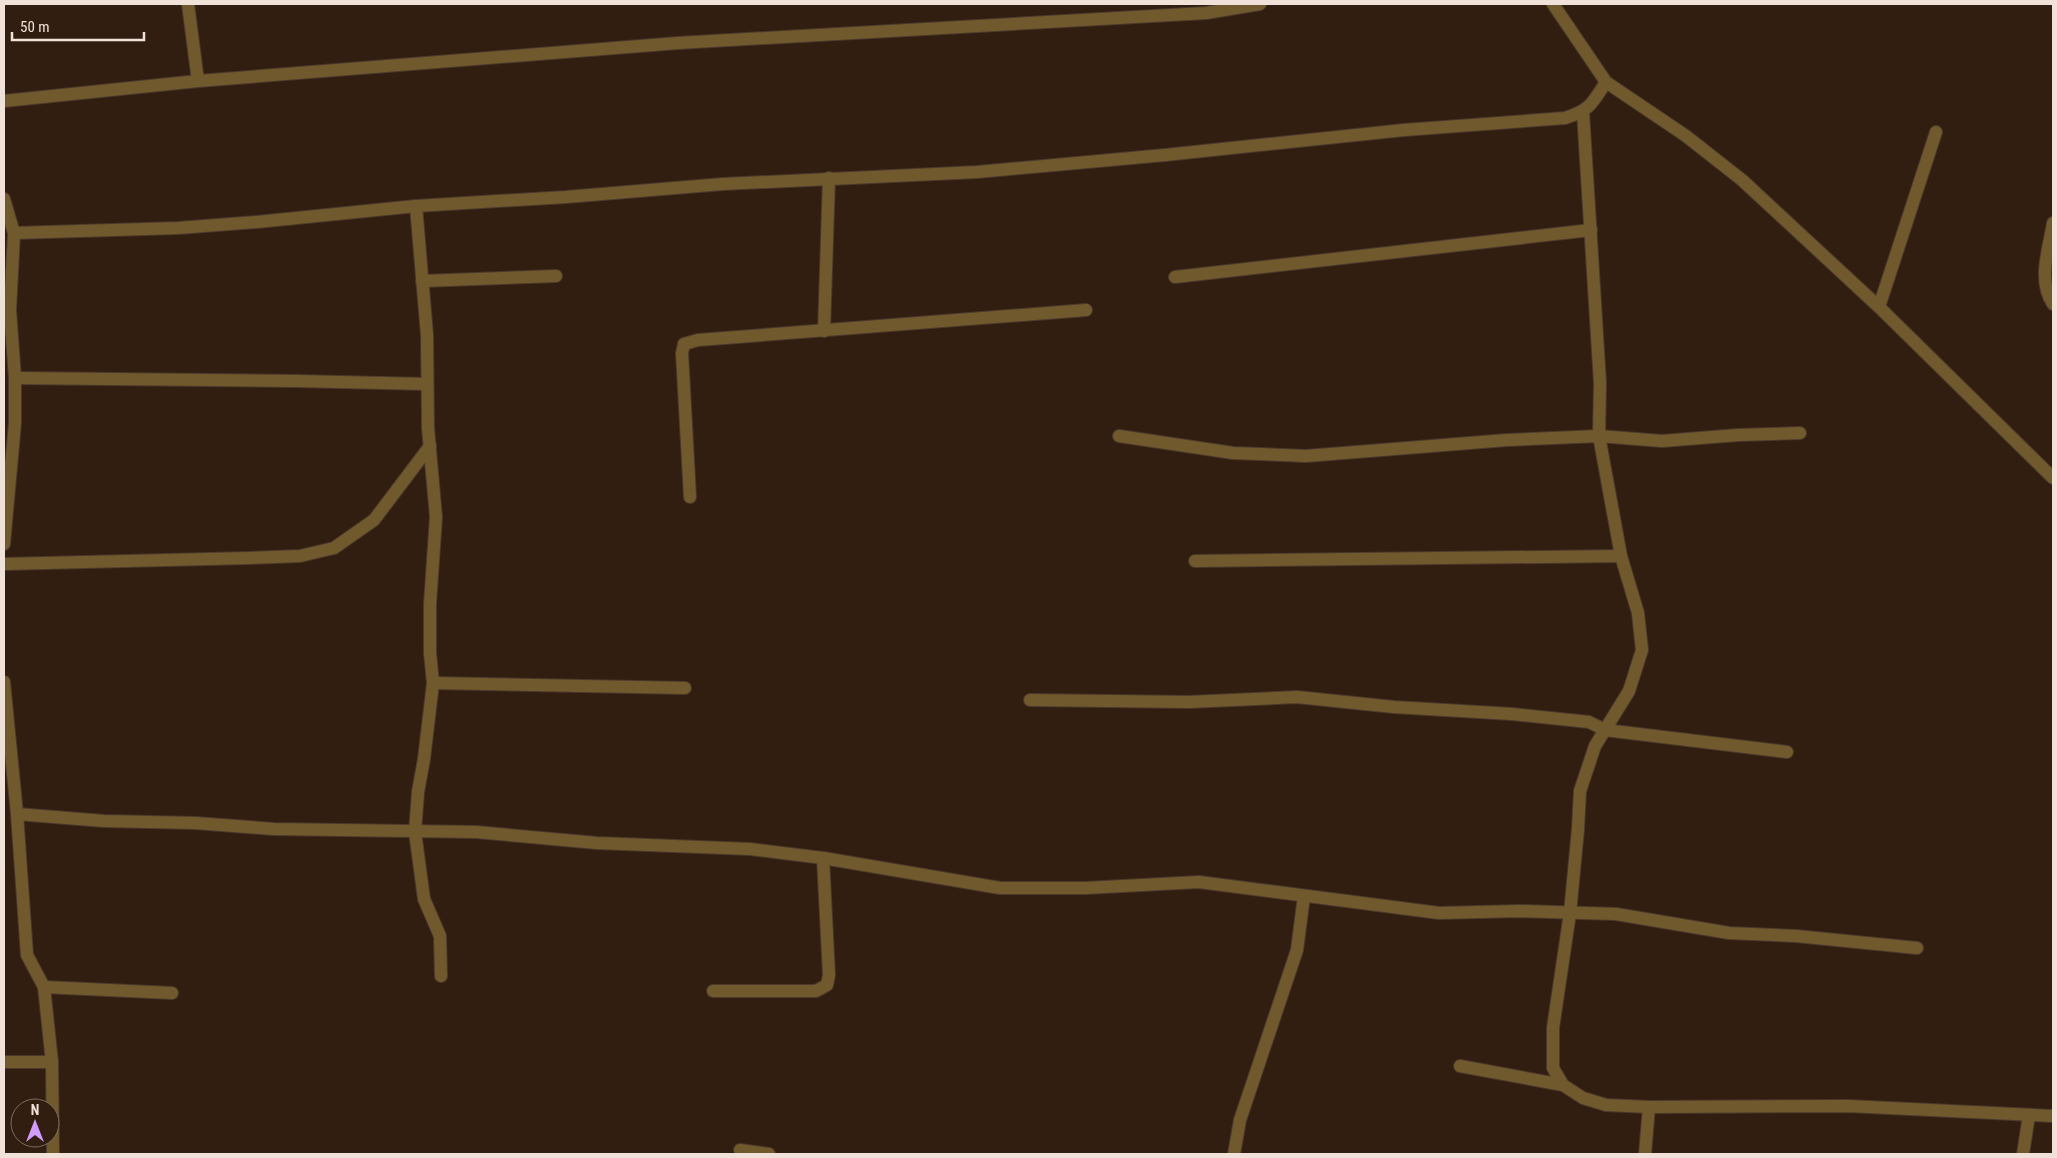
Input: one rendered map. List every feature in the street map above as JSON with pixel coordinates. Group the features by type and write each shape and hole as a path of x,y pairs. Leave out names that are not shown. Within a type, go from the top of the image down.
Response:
{"street":[{"path":"188,4 198,81"},
{"path":"4,101 198,81 678,43 1206,13 1260,4"},
{"path":"1553,4 1606,82 1686,136 1742,180 1879,307 2053,478"},
{"path":"14,233 188,227 416,206 829,178 977,172 1404,130 1565,118 1583,112 1592,104 1606,82"},
{"path":"1583,112 1600,383 1599,436 1621,556 1638,613 1642,650 1629,691 1595,746 1580,791 1570,913 1554,1028 1553,1068 1564,1085 1583,1098 1606,1105 1650,1107 1848,1106 2053,1116"},
{"path":"1879,307 1936,132"},
{"path":"824,330 829,178"},
{"path":"4,199 14,233 10,310 15,378 15,424 4,544"},
{"path":"416,206 427,335 430,446 436,517 430,604 430,652 433,682 418,792 415,832 424,899 440,936 442,976"},
{"path":"2053,223 2045,271 2045,284 2048,296 2053,304"},
{"path":"1175,277 1591,230"},
{"path":"422,281 556,276"},
{"path":"690,497 682,354 684,344 698,340 1086,310"},
{"path":"15,378 296,380 427,384"},
{"path":"1118,436 1233,453 1306,456 1508,440 1599,436 1662,440 1800,433"},
{"path":"4,564 300,556 334,548 374,520 430,446"},
{"path":"1195,561 1621,556"},
{"path":"4,682 18,814 27,954 44,987 52,1062 53,1154"},
{"path":"433,682 686,688"},
{"path":"1030,700 1189,702 1297,697 1394,707 1512,714 1588,722 1605,730 1787,752"},
{"path":"18,814 104,821 196,823 274,829 476,832 597,843 750,849 823,858 1000,888 1085,888 1199,882 1438,913 1520,911 1616,914 1729,933 1796,936 1917,948"},
{"path":"712,991 816,991 827,985 829,975 823,858"},
{"path":"1234,1154 1240,1120 1297,950 1304,896"},
{"path":"44,987 172,993"},
{"path":"4,1062 52,1062"},
{"path":"1460,1066 1564,1085"},
{"path":"1644,1154 1650,1107"},
{"path":"2023,1154 2029,1115"},
{"path":"740,1150 769,1154"}]}
